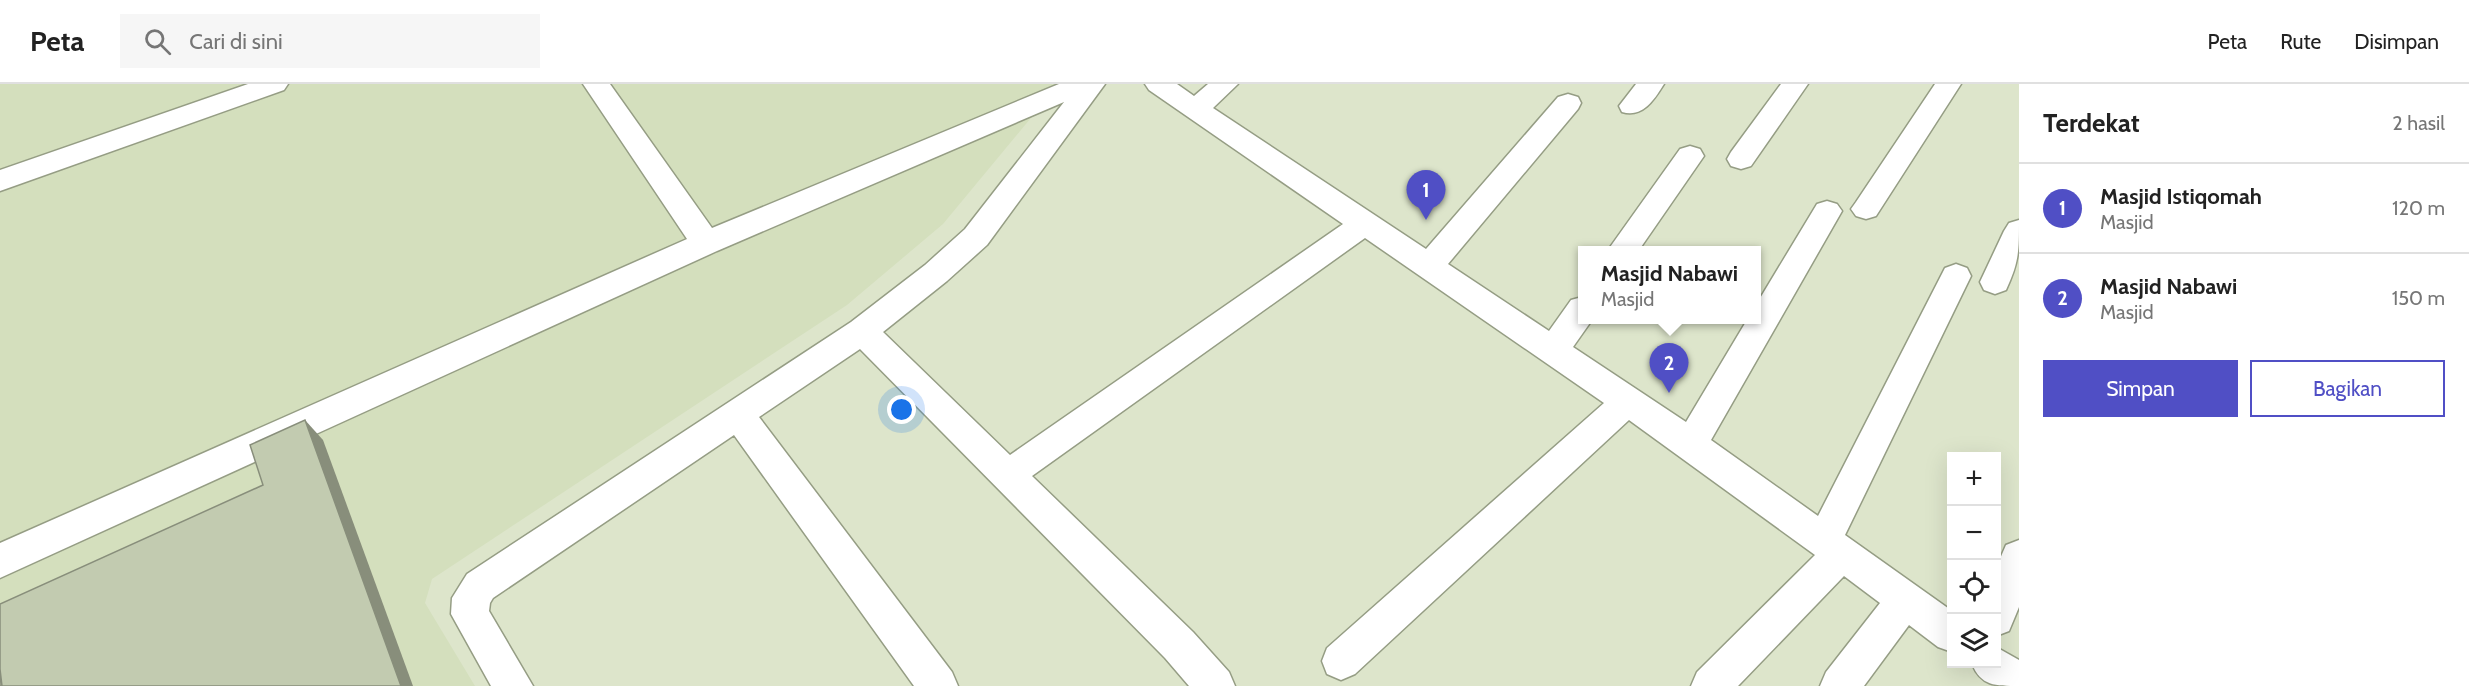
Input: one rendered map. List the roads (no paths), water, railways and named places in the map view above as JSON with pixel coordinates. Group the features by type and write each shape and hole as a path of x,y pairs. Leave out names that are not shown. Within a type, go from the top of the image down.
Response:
{"street":[{"path":"0,181 274,84"},
{"path":"596,84 705,243"},
{"path":"0,561 705,243 1083,84"},
{"path":"513,686 470,614 471,598 480,586 862,331 936,273 976,237 1092,84"},
{"path":"1158,84 1691,444 1947,630"},
{"path":"1195,109 1225,84"},
{"path":"1632,106 1651,84"},
{"path":"1741,159 1795,84"},
{"path":"1866,209 1948,84"},
{"path":"1428,267 1568,103"},
{"path":"1626,246 1690,156"},
{"path":"1691,444 1827,211"},
{"path":"1023,464 1364,224"},
{"path":"1995,282 2019,231"},
{"path":"1712,686 1833,546 1956,276"},
{"path":"1553,350 1578,315"},
{"path":"862,331 1179,645 1215,686"},
{"path":"1341,661 1627,402"},
{"path":"737,413 938,686"},
{"path":"1998,614 2019,557"},
{"path":"1840,686 1905,600"},
{"path":"1998,668 2019,683"}],"place":[{"name":"Masjid Istiqomah","path":"1426,220"},
{"name":"Masjid Nabawi","path":"1669,393"}]}
